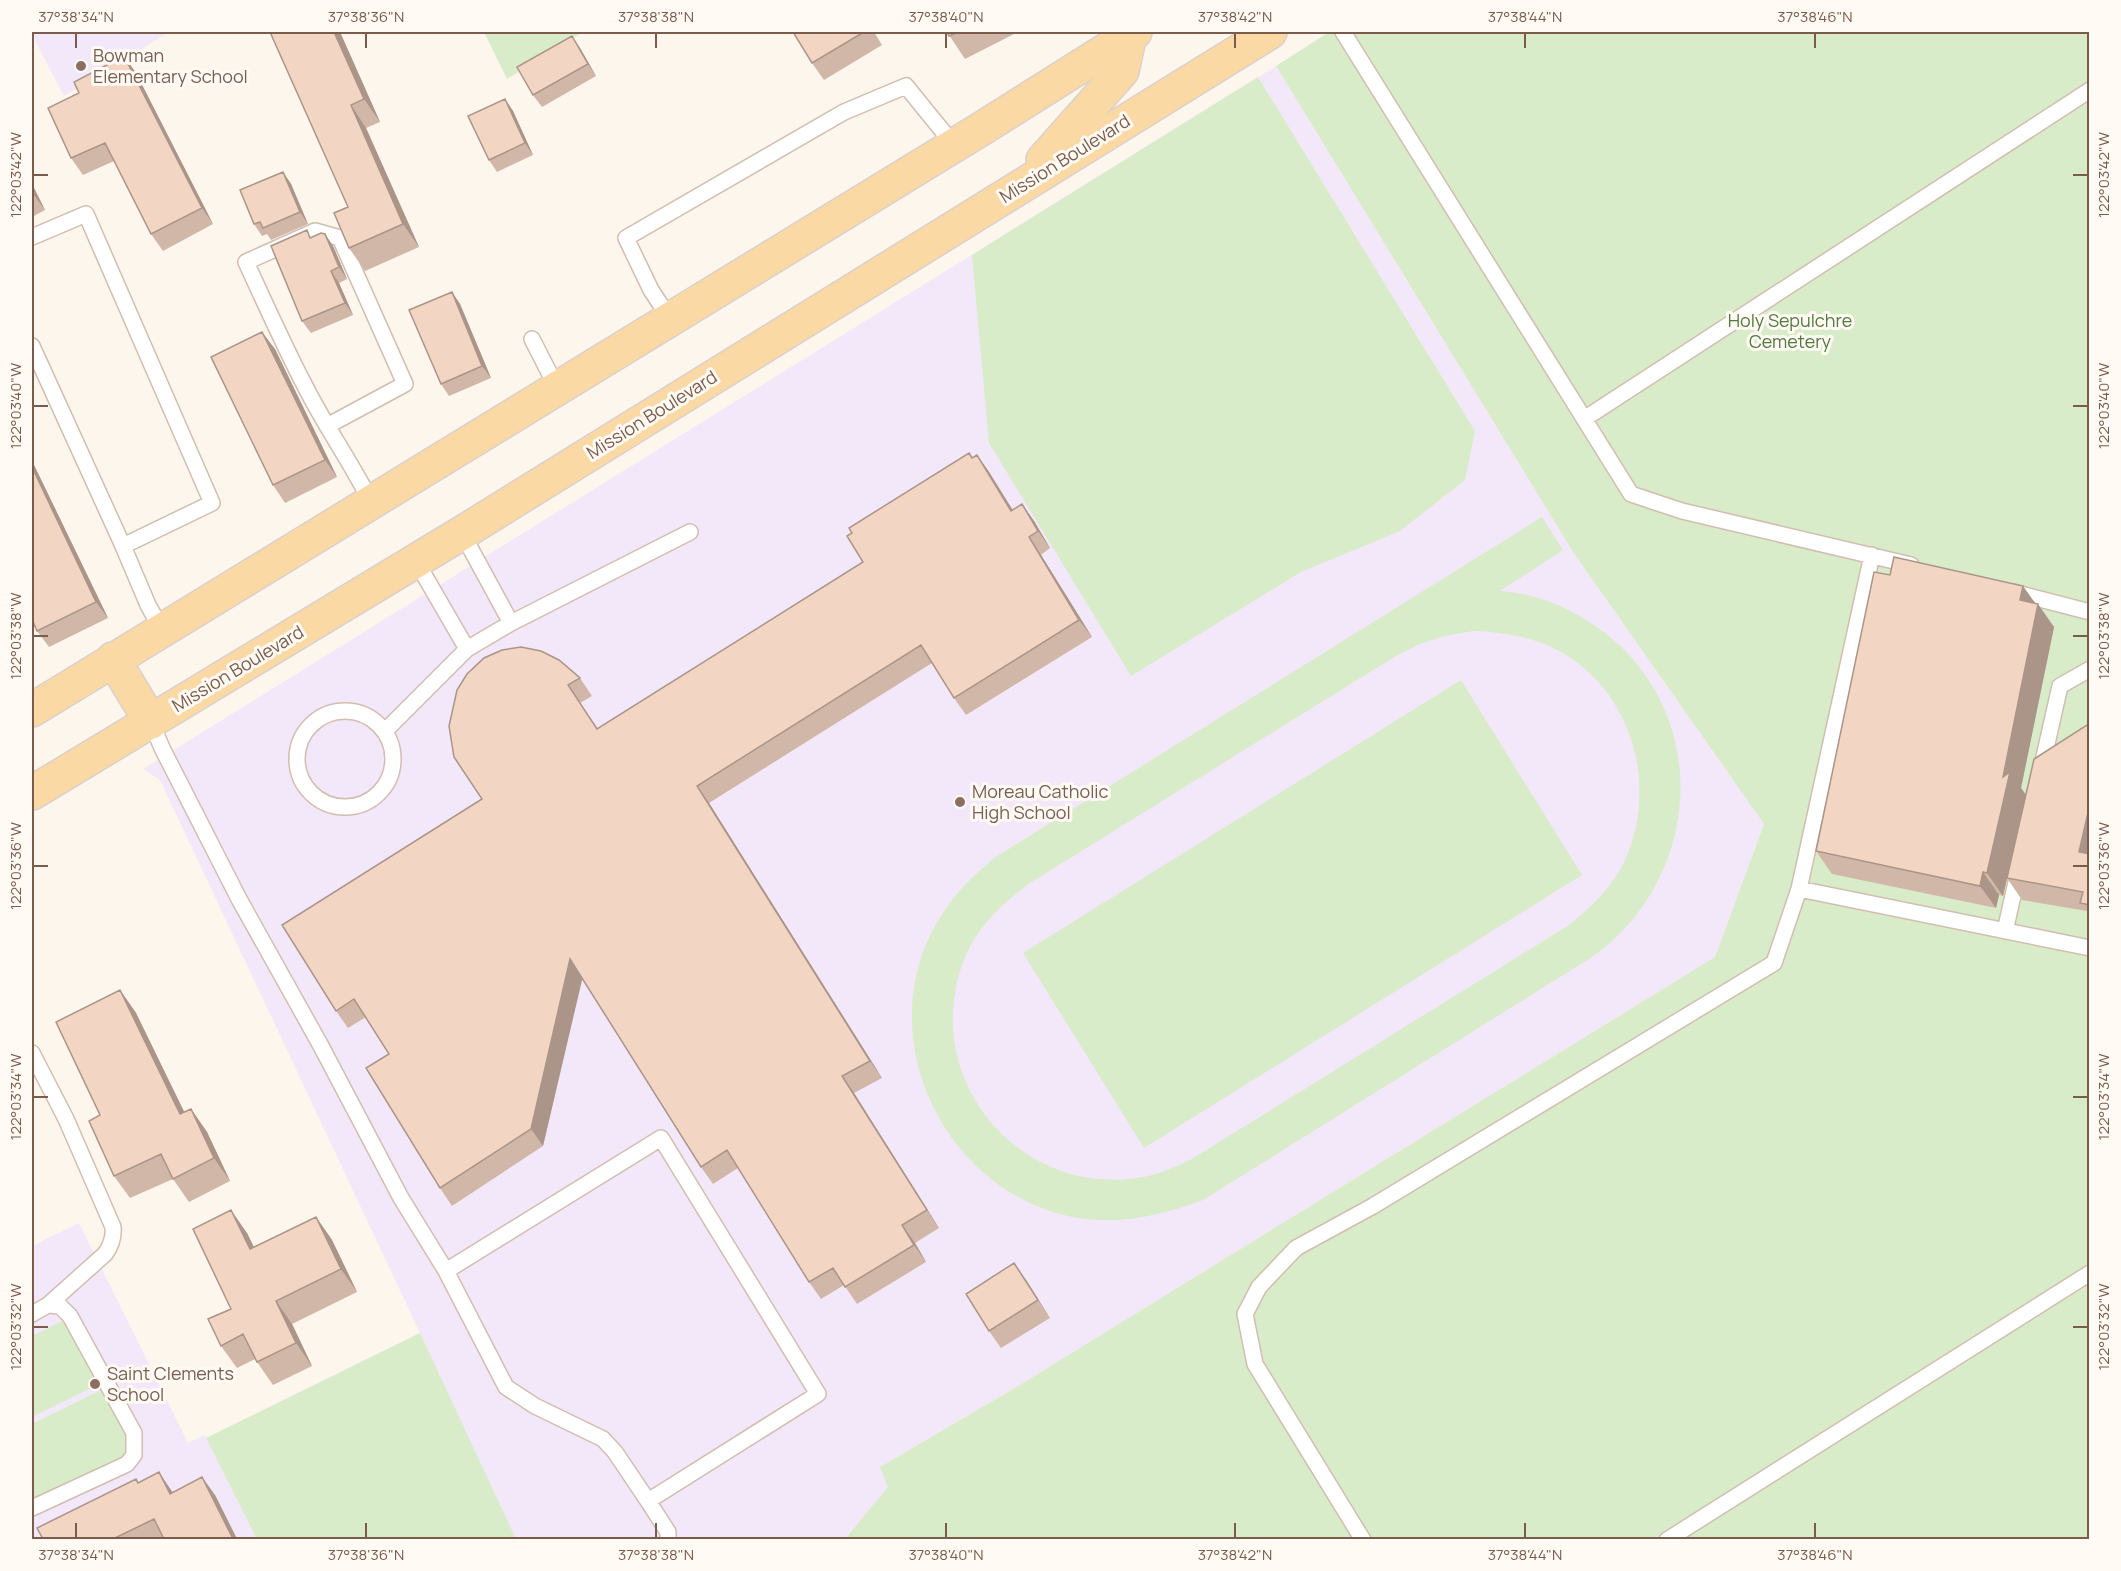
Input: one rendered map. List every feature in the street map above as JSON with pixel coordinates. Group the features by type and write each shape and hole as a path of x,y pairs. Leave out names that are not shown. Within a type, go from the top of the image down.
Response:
{"main road":[{"path":"1018,188 1122,71 1131,32"},
{"path":"32,710 954,145 1131,32"},
{"name":"Mission Boulevard","path":"32,793 462,533 1270,32"},
{"path":"114,660 151,722"}],"lane":[{"path":"1343,32 1631,494 1682,511 1929,570"},
{"path":"670,319 651,290 626,238 844,112 906,86 954,145"},
{"path":"1584,419 2090,90"},
{"path":"32,237 86,214 212,503 123,546"},
{"path":"327,426 405,384 340,238 315,231 246,262 305,387 327,426 356,472 371,502"},
{"path":"532,339 557,388"},
{"path":"32,345 148,605 162,630"},
{"path":"385,731 467,649 512,623 690,532"},
{"path":"462,533 512,623"},
{"path":"1363,1539 1255,1364 1245,1314 1259,1287 1296,1248 1373,1206 1774,963 1799,889 1872,555"},
{"path":"416,561 467,649"},
{"path":"1998,588 2090,612"},
{"path":"2039,780 2060,686 2090,669"},
{"path":"345,711 360,713 374,720 385,731 392,747 394,763 389,780 380,794 366,803 350,808 334,807 318,801 306,789 299,775 296,760 305,731 316,720 330,713 345,711"},
{"path":"151,722 162,748 249,917 321,1046 401,1198 446,1271 506,1387 536,1406 603,1439 615,1452 648,1501 668,1532 668,1539"},
{"path":"2005,931 2024,849"},
{"path":"1799,889 2090,948"},
{"path":"32,1053 66,1119 113,1227 114,1235 105,1254 48,1305 32,1314"},
{"path":"446,1271 661,1138 818,1394 648,1501"},
{"path":"1667,1539 2090,1273"},
{"path":"32,1508 127,1464 134,1455 134,1433 70,1316 60,1306 48,1305"}],"shaded area":[{"name":"Bowman Elementary School","path":"32,32 169,32 64,96"},
{"name":"Moreau Catholic High School","path":"1276,66 1573,552 1764,824 1715,957 1013,1389 880,1467 889,1487 844,1539 32,1540 32,1246 79,1223 188,1443 204,1435 207,1438 420,1333 160,780 143,769"}],"green space":[{"path":"484,32 583,32 507,79"},
{"name":"Holy Sepulchre Cemetery","path":"1329,32 2089,32 2089,1539 844,1540 888,1487 880,1467 1013,1389 1715,957 1764,824 1573,552 1276,66"},
{"path":"1258,77 1475,431 1465,480 1400,531 1301,572 1131,676 989,443 972,255"},
{"path":"1542,517 1563,550 1500,591 1527,595 1569,610 1621,646 1657,694 1673,734 1680,775 1678,817 1668,858 1649,896 1623,931 1589,959 1203,1200 1167,1212 1130,1219 1093,1220 1056,1213 1012,1193 975,1164 945,1128 925,1087 914,1042 913,995 924,950 952,900 994,858","holes":["1474,631 1526,638 1565,654 1591,674 1612,700 1627,729 1637,761 1639,794 1636,828 1620,870 1601,896 1569,925 1190,1160 1173,1168 1143,1177 1108,1180 1074,1175 1043,1163 1015,1145 991,1122 972,1094 959,1063 953,1028 953,1007 962,965 977,936 990,918 1030,883 1391,659 1431,640"]},
{"path":"1461,680 1582,875 1144,1148 1023,953"},
{"path":"76,1314 107,1380 32,1417 32,1336"},
{"path":"420,1333 516,1539 257,1539 206,1438"},
{"path":"111,1385 143,1451 32,1505 32,1424"}],"building":[{"path":"270,32 334,32 364,99 351,105 403,224 349,248 334,213 348,207"},
{"path":"793,32 864,32 812,63"},
{"path":"572,36 588,64 533,95 517,67"},
{"path":"124,56 202,208 151,234 105,143 71,158 48,108 79,93 74,82"},
{"path":"505,99 525,143 489,160 468,116"},
{"path":"283,172 300,212 263,228 260,222 254,224 240,190"},
{"path":"307,230 310,238 321,233 325,234 339,267 331,271 345,303 302,321 271,246"},
{"path":"452,292 482,366 441,384 409,310"},
{"path":"262,332 325,460 273,485 211,357"},
{"path":"969,453 972,458 977,455 1011,511 1022,504 1038,531 1029,537 1079,620 954,698 921,645 697,786 870,1061 842,1076 927,1210 902,1225 914,1245 845,1287 833,1268 809,1282 727,1150 701,1167 570,959 531,1129 440,1188 366,1068 389,1054 354,999 336,1011 282,925 482,799 454,757 449,726 457,690 467,674 484,658 502,650 521,647 541,651 559,660 580,678 568,685 597,729 863,562 847,536 852,533 849,528"},
{"path":"32,467 96,602 37,631 32,619"},
{"path":"1894,557 2023,586 2020,600 2038,604 2003,777 2010,772 1987,873 1983,872 1980,886 1816,851 1874,572 1890,575"},
{"path":"2090,723 2090,804 2079,852 2090,854 2090,905 2080,903 2083,892 2007,878 2034,759"},
{"path":"120,990 180,1114 191,1109 214,1158 173,1179 161,1154 114,1176 89,1121 100,1115 56,1022"},
{"path":"231,1210 250,1249 316,1217 341,1269 276,1301 296,1343 257,1362 243,1334 221,1346 208,1319 231,1309 193,1229"},
{"path":"1014,1263 1038,1300 989,1331 966,1294"},
{"path":"159,1472 170,1494 202,1477 233,1539 164,1539 154,1519 113,1539 43,1539 37,1528 136,1479 138,1483"}],"place":[{"name":"Bowman Elementary School","path":"81,66"},
{"name":"Moreau Catholic High School","path":"960,802"},
{"name":"Saint Clements School","path":"95,1384"}]}
